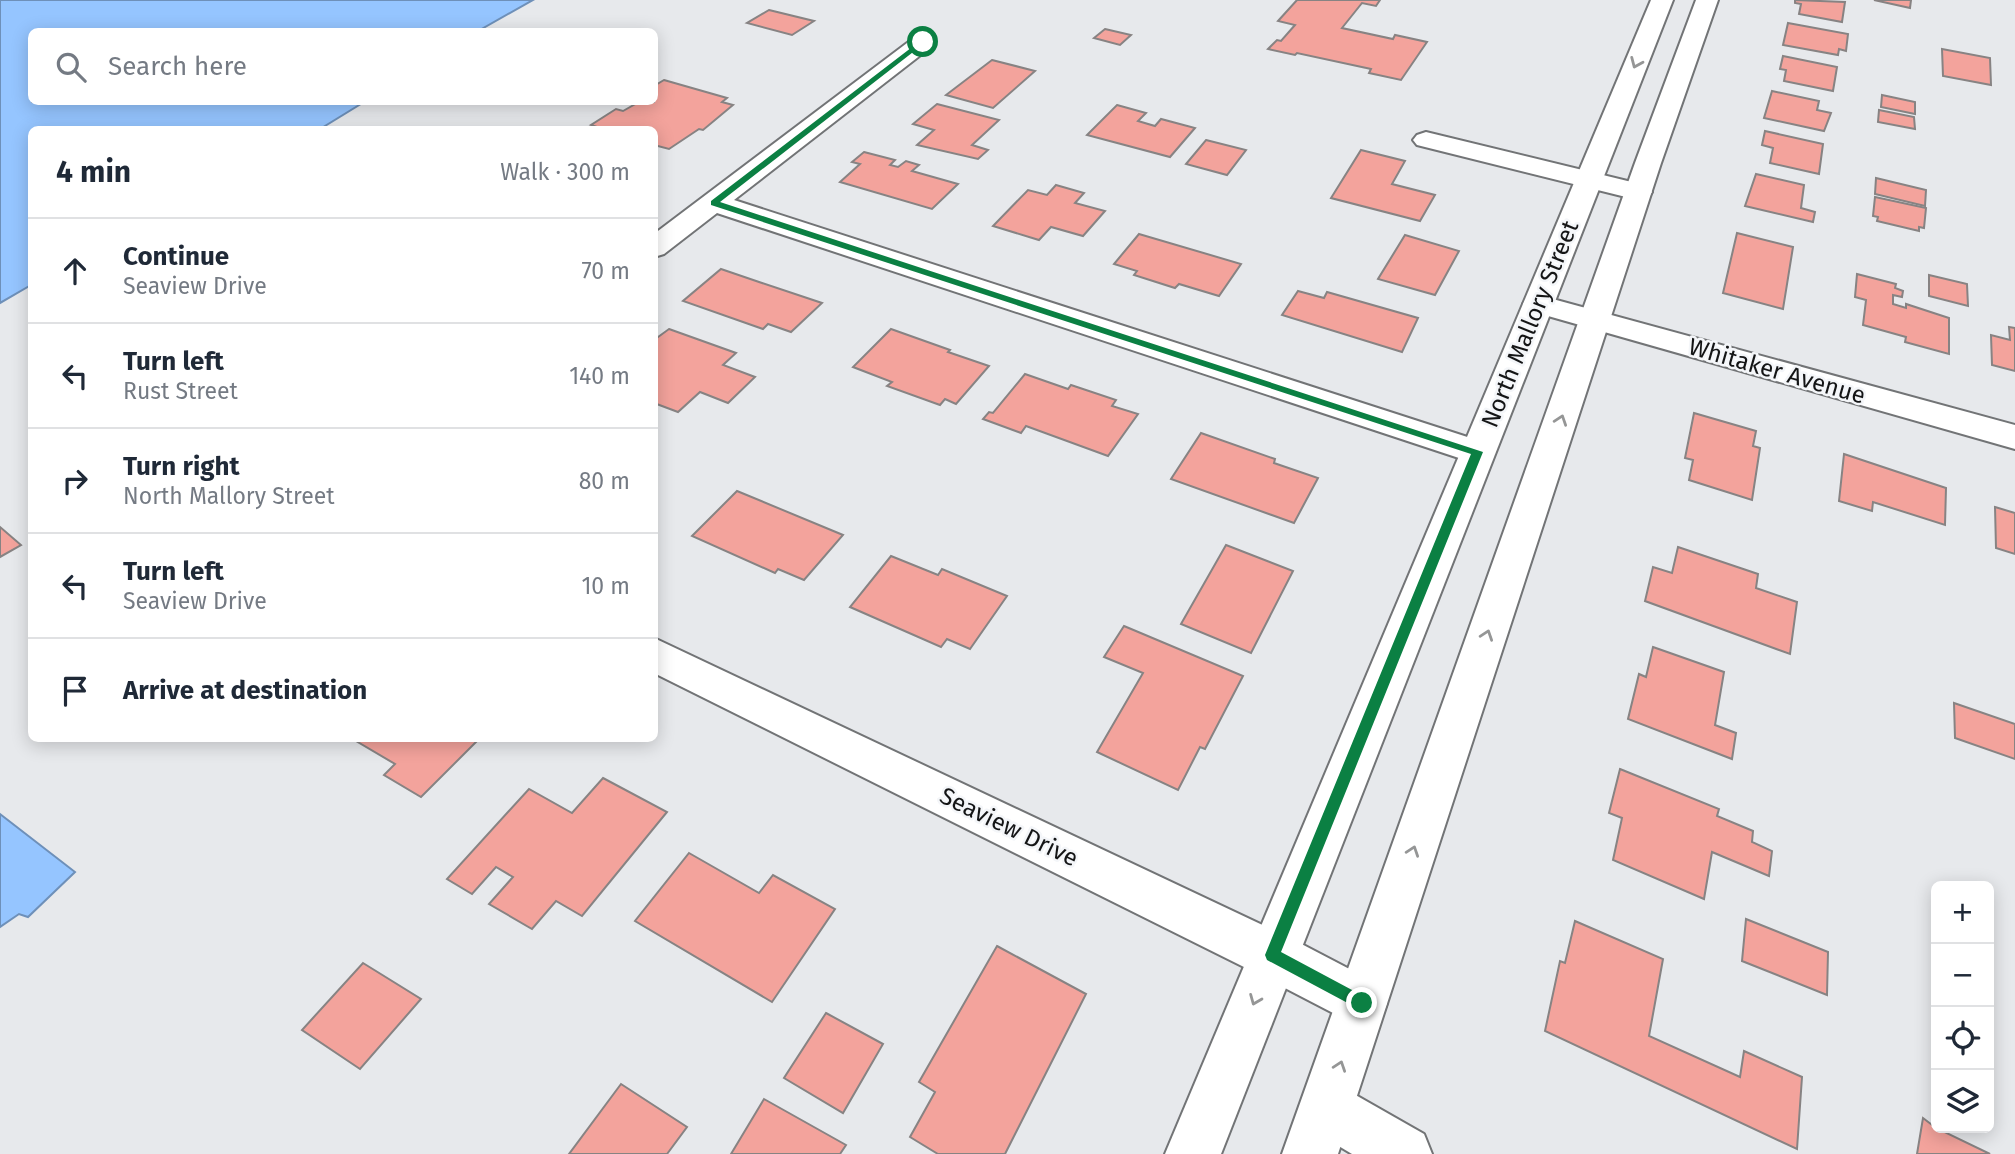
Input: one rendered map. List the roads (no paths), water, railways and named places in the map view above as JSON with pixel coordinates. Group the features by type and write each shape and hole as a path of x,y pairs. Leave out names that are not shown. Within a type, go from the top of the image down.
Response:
{"main road":[{"name":"North Mallory Street","path":"1193,1154 1661,0"},
{"path":"1404,1154 1318,1131 1638,192 1707,0"},
{"path":"658,245 923,42"},
{"path":"1426,140 1638,192"},
{"path":"714,203 1477,452"},
{"name":"Whitaker Avenue","path":"1538,304 2015,438"},
{"name":"Seaview Drive","path":"658,656 1272,955 1362,1003"}],"water":[{"path":"0,0 533,0 483,28 28,28 28,105 359,105 325,126 28,126 28,287 0,303"},
{"path":"0,814 75,872 28,917 19,914 0,927"}]}
